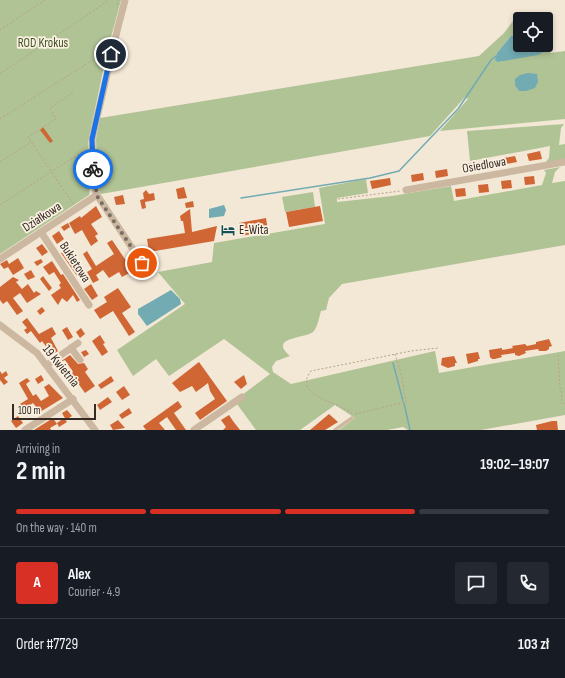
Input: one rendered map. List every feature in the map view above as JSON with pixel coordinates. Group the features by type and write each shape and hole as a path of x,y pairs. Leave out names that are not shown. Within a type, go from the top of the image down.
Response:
{"street":[{"path":"125,0 92,139 93,182 97,196 142,263"},
{"name":"Osiedlowa","path":"406,190 565,162"},
{"name":"Działkowa","path":"0,259 97,196"},
{"name":"Bukietowa","path":"42,232 89,305"},
{"name":"19 Kwietnia","path":"0,325 30,347 47,364 96,430"},
{"path":"47,364 78,343"},
{"path":"71,348 80,360"},
{"path":"194,430 242,397"},
{"path":"25,430 73,399"}],"lane":[{"path":"335,430 352,418"}],"path":[{"path":"0,30 45,0"},
{"path":"0,74 109,0"},
{"path":"0,119 105,52"},
{"path":"74,92 50,108 56,119 28,137 76,209"},
{"path":"0,162 31,142"},
{"path":"0,205 85,150"},
{"path":"338,200 406,190"},
{"path":"395,354 402,377 406,402 353,414 342,406 316,395 310,391 306,385 307,376 312,370 395,354 438,348"},
{"path":"558,355 560,388 562,395 560,400 561,403 565,404"}],"green space":[{"name":"ROD Krokus","path":"0,0 121,0 107,52 88,142 89,195 0,254"},
{"path":"513,21 513,36 497,53 496,60 499,62 541,52 550,53 565,51 565,119 440,131 468,99 465,97 430,136 101,194 98,189 96,139 100,118 479,56 504,33"},
{"path":"564,124 561,128 559,145 565,144 565,159 545,163 549,158 550,146 470,161 467,131"},
{"path":"560,167 555,172 552,183 565,181 565,245 342,284 329,298 326,310 321,311 315,330 309,334 286,342 283,345 284,350 290,356 276,361 272,367 273,372 291,384 435,351 439,373 565,351 565,415 481,430 408,430 403,427 387,430 339,430 355,418 335,405 300,430 256,430 237,404 242,395 270,374 224,339 169,376 156,359 133,376 117,350 185,304 158,272 212,262 214,243 325,224 319,188 366,179 368,193 337,198 337,202 392,196 451,186 454,201 542,185 546,173 544,170"},
{"path":"313,192 315,207 285,212 282,197"}],"water":[{"path":"513,36 513,52 543,52 538,55 498,62 495,60 497,53"},
{"path":"528,73 537,74 538,82 535,88 526,91 519,91 515,85 515,79 520,75"},
{"path":"224,205 226,210 224,216 209,218 209,209"},
{"path":"171,290 180,299 181,304 147,326 138,314 138,309"}],"building":[{"path":"43,127 53,141 50,143 40,130"},
{"path":"540,151 542,159 529,161 527,154"},
{"path":"515,156 517,162 506,164 504,158"},
{"path":"482,162 483,169 465,172 464,164"},
{"path":"447,169 448,176 436,178 435,171"},
{"path":"423,173 424,180 412,182 411,175"},
{"path":"534,176 535,184 525,185 524,177"},
{"path":"390,178 391,185 372,189 370,181"},
{"path":"511,180 512,188 502,189 501,181"},
{"path":"488,184 489,192 479,193 478,185"},
{"path":"184,187 187,198 178,199 176,189"},
{"path":"465,188 466,196 456,197 455,189"},
{"path":"146,190 149,194 154,193 155,200 145,202 146,208 142,209 140,200 144,199 143,193"},
{"path":"123,195 125,204 116,205 114,197"},
{"path":"193,201 194,207 186,208 185,203"},
{"path":"96,206 102,217 91,224 98,234 95,236 98,241 91,246 82,230 75,234 69,223 80,216 81,218"},
{"path":"320,206 323,221 289,227 286,212"},
{"path":"190,209 192,232 217,226 214,241 149,252 147,239 185,233 183,221 181,221 180,216"},
{"path":"266,218 268,231 241,236 239,223"},
{"path":"68,223 70,227 64,231 61,227"},
{"path":"59,231 64,239 57,244 52,236"},
{"path":"112,240 133,271 122,277 119,272 109,278 103,270 96,275 99,280 93,283 87,272 92,269 83,254 87,251 96,266 114,254 107,243"},
{"path":"42,244 48,252 42,256 36,248"},
{"path":"68,250 72,257 75,255 77,259 75,260 83,273 77,276 61,253"},
{"path":"18,258 24,268 13,275 8,267 4,269 0,264 7,260 9,264"},
{"path":"41,259 43,262 37,266 34,262"},
{"path":"52,261 61,275 63,274 80,300 77,302 73,295 67,302 62,298 58,305 51,295 61,288 59,285 61,283 54,272 49,275 43,267"},
{"path":"31,270 35,277 28,280 24,274"},
{"path":"43,276 52,288 49,291 40,279"},
{"path":"13,277 19,280 16,282 22,289 28,284 34,293 36,291 41,294 27,303 20,293 13,298 23,311 17,315 7,301 3,304 0,300 0,287"},
{"path":"91,284 98,296 92,300 84,289"},
{"path":"118,288 131,307 122,313 135,332 129,336 113,311 100,319 94,310 107,302 104,297"},
{"path":"42,307 45,311 40,315 37,311"},
{"path":"27,318 39,334 52,327 56,334 51,338 58,351 54,354 53,352 51,353 42,341 40,343 31,331 27,334 24,330 27,328 22,322"},
{"path":"67,327 73,337 68,340 62,330"},
{"path":"81,328 85,334 80,338 76,332"},
{"path":"100,335 108,352 102,356 92,341"},
{"path":"549,339 552,346 546,351 539,351 538,349 525,351 526,353 519,356 515,355 515,353 501,355 502,357 495,359 490,357 489,350 502,348 502,350 508,349 513,348 512,346 525,344 527,346"},
{"path":"86,350 89,354 84,357 81,352"},
{"path":"478,352 480,359 468,364 466,354"},
{"path":"70,355 78,364 84,363 88,369 85,372 95,386 85,393 75,379 73,381 71,374 73,372 65,360 60,362"},
{"path":"454,356 457,363 455,363 455,366 448,368 441,365 442,358"},
{"path":"199,362 227,401 200,420 195,413 215,399 210,391 208,383 196,392 192,386 180,392 172,383"},
{"path":"0,371 2,374 6,371 8,375 4,378 8,382 4,385 0,380"},
{"path":"41,375 44,380 38,384 35,379"},
{"path":"244,375 247,384 241,389 234,382"},
{"path":"111,376 114,381 101,389 98,385"},
{"path":"27,378 30,381 26,384 33,396 36,394 41,401 49,396 44,387 49,384 63,398 40,412 33,403 24,409 20,404 28,399 19,383"},
{"path":"124,386 130,395 122,400 116,392"},
{"path":"108,397 112,402 100,410 97,405"},
{"path":"178,401 182,407 174,413 186,430 176,430 167,417 159,423 165,430 146,430 143,426"},
{"path":"129,408 132,413 122,419 119,415"},
{"path":"67,410 72,416 66,420 62,413"},
{"path":"329,414 338,422 325,430 310,430"},
{"path":"229,415 240,430 223,430 226,427 221,420"},
{"path":"18,416 23,423 16,428 11,421"},
{"path":"53,418 57,424 50,428 51,430 34,430"},
{"path":"64,418 67,422 59,427 57,423"},
{"path":"118,420 125,428 113,430 110,425"},
{"path":"557,421 558,430 537,430 536,425"}],"waterway":[{"path":"241,198 370,178 399,171 458,109 491,60 496,56"},
{"path":"393,363 403,401"},
{"path":"404,403 410,430"}],"way so far":[{"path":"93,169 93,182 97,196 142,263"}],"place":[{"name":"E-Wita","path":"228,230"}],"route":[{"path":"93,169 92,139 111,54"}]}
